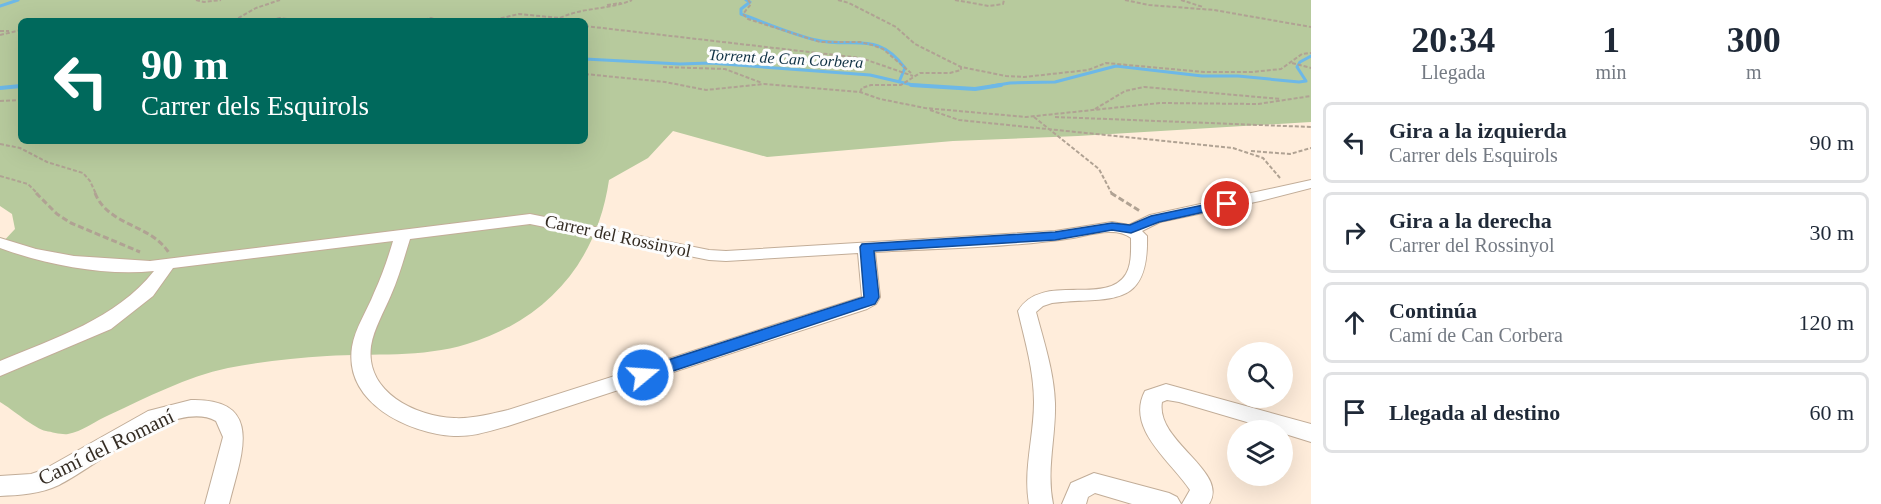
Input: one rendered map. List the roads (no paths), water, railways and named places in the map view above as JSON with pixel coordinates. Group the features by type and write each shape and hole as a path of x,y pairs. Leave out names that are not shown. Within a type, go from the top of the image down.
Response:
{"street":[{"path":"1041,504 1036,464 1044,415 1043,388 1026,311 1030,305 1040,299 1101,293 1127,285 1135,276 1138,257 1139,236 1131,230 1155,219 1311,184"},
{"name":"Carrer del Rossinyol","path":"0,243 13,248 87,263 168,264 530,219 709,255 748,255 1055,236 1112,226 1131,230"},
{"path":"403,234 387,284 363,339 360,356 362,366 378,397 396,409 441,426 457,427 508,418 861,304 872,297 866,247"},
{"path":"0,369 104,324 147,292 168,264"},
{"path":"1194,504 1202,495 1202,488 1153,425 1148,410 1152,397 1166,392 1179,394 1311,433"},
{"name":"Camí del Romaní","path":"0,486 31,484 50,478 156,417 175,411 203,408 226,416 233,426 234,437 217,504"},
{"path":"1074,504 1079,490 1094,483 1170,504"}],"waterway":[{"path":"0,6 18,0"},
{"path":"746,0 750,2 741,9 741,14 788,32 816,40 865,43 885,49 895,56 905,68 899,82"},
{"name":"Torrent de Can Corbera","path":"992,86 1010,83 1055,82 1116,66 1202,76 1238,76 1299,82 1306,81 1297,67 1300,62 1311,56"},
{"name":"Torrent de Can Corbera","path":"588,59 680,64 710,63 870,75 899,82"},
{"name":"Torrent de Can Corbera","path":"899,82 929,86"},
{"name":"Torrent de Can Corbera","path":"911,85 975,89 1001,85"},
{"name":"Torrent de Can Corbera","path":"0,88 18,86"}]}
